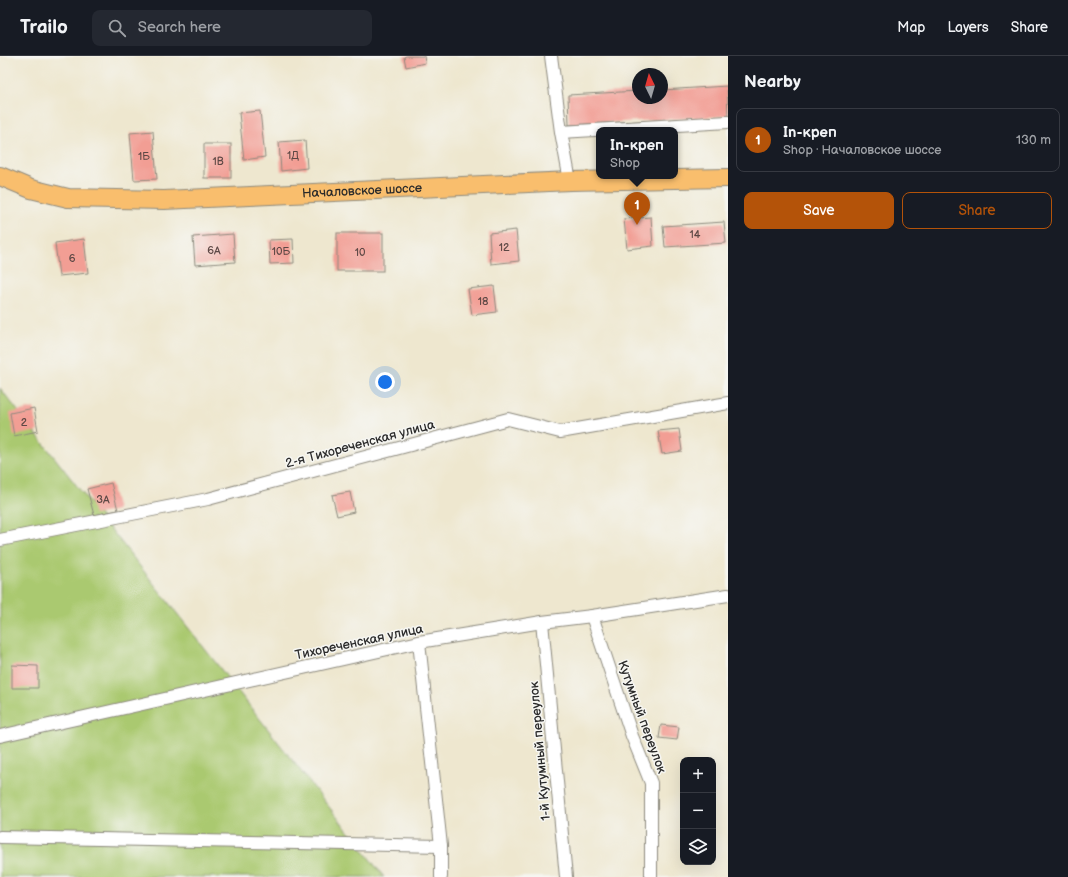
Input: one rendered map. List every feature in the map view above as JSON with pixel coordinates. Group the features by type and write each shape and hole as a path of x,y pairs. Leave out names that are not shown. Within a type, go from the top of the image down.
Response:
{"main road":[{"name":"Началовское шоссе","path":"0,176 31,189 68,198 164,200 570,181 675,179"},
{"name":"Началовское шоссе","path":"678,179 728,178"}],"street":[{"path":"551,56 561,132 570,181"},
{"path":"644,127 728,122"},
{"path":"561,132 596,130"},
{"name":"2-я Тихореченская улица","path":"0,540 208,500 508,419 560,432 728,403"},
{"name":"Тихореченская улица","path":"0,736 419,642 542,622 592,616 728,595"},
{"name":"Кутумный переулок","path":"592,616 632,736 651,783 651,877"},
{"name":"1-й Кутумный переулок","path":"542,622 566,877"},
{"path":"419,642 441,846 441,877"},
{"path":"0,837 441,846"}],"green space":[{"path":"0,388 384,877 0,877"}],"building":[{"path":"424,56 425,63 406,67 404,57"},
{"path":"727,86 728,116 569,125 568,95 632,91 632,104 668,104 668,90"},
{"path":"260,111 265,157 244,160 239,113"},
{"path":"153,131 157,179 134,180 130,133"},
{"path":"305,140 307,168 281,171 279,142"},
{"path":"204,144 231,144 231,178 204,178"},
{"path":"651,217 653,246 627,249 624,219"},
{"path":"724,222 726,243 665,247 663,226"},
{"path":"516,230 519,261 491,264 489,233"},
{"path":"337,233 383,233 383,271 337,271"},
{"path":"233,234 235,262 195,265 193,237"},
{"path":"84,239 88,273 59,276 55,243"},
{"path":"293,239 294,263 270,264 269,240"},
{"path":"494,286 497,312 472,315 468,289"},
{"path":"34,408 38,431 14,436 10,413"},
{"path":"679,429 682,451 662,454 658,431"},
{"path":"111,483 118,510 94,515 87,489"},
{"path":"350,492 354,512 337,516 332,495"},
{"path":"12,665 38,666 38,688 12,688"},
{"path":"661,725 679,727 677,740 659,738"}],"place":[{"name":"In-креп","path":"637,225"}]}
